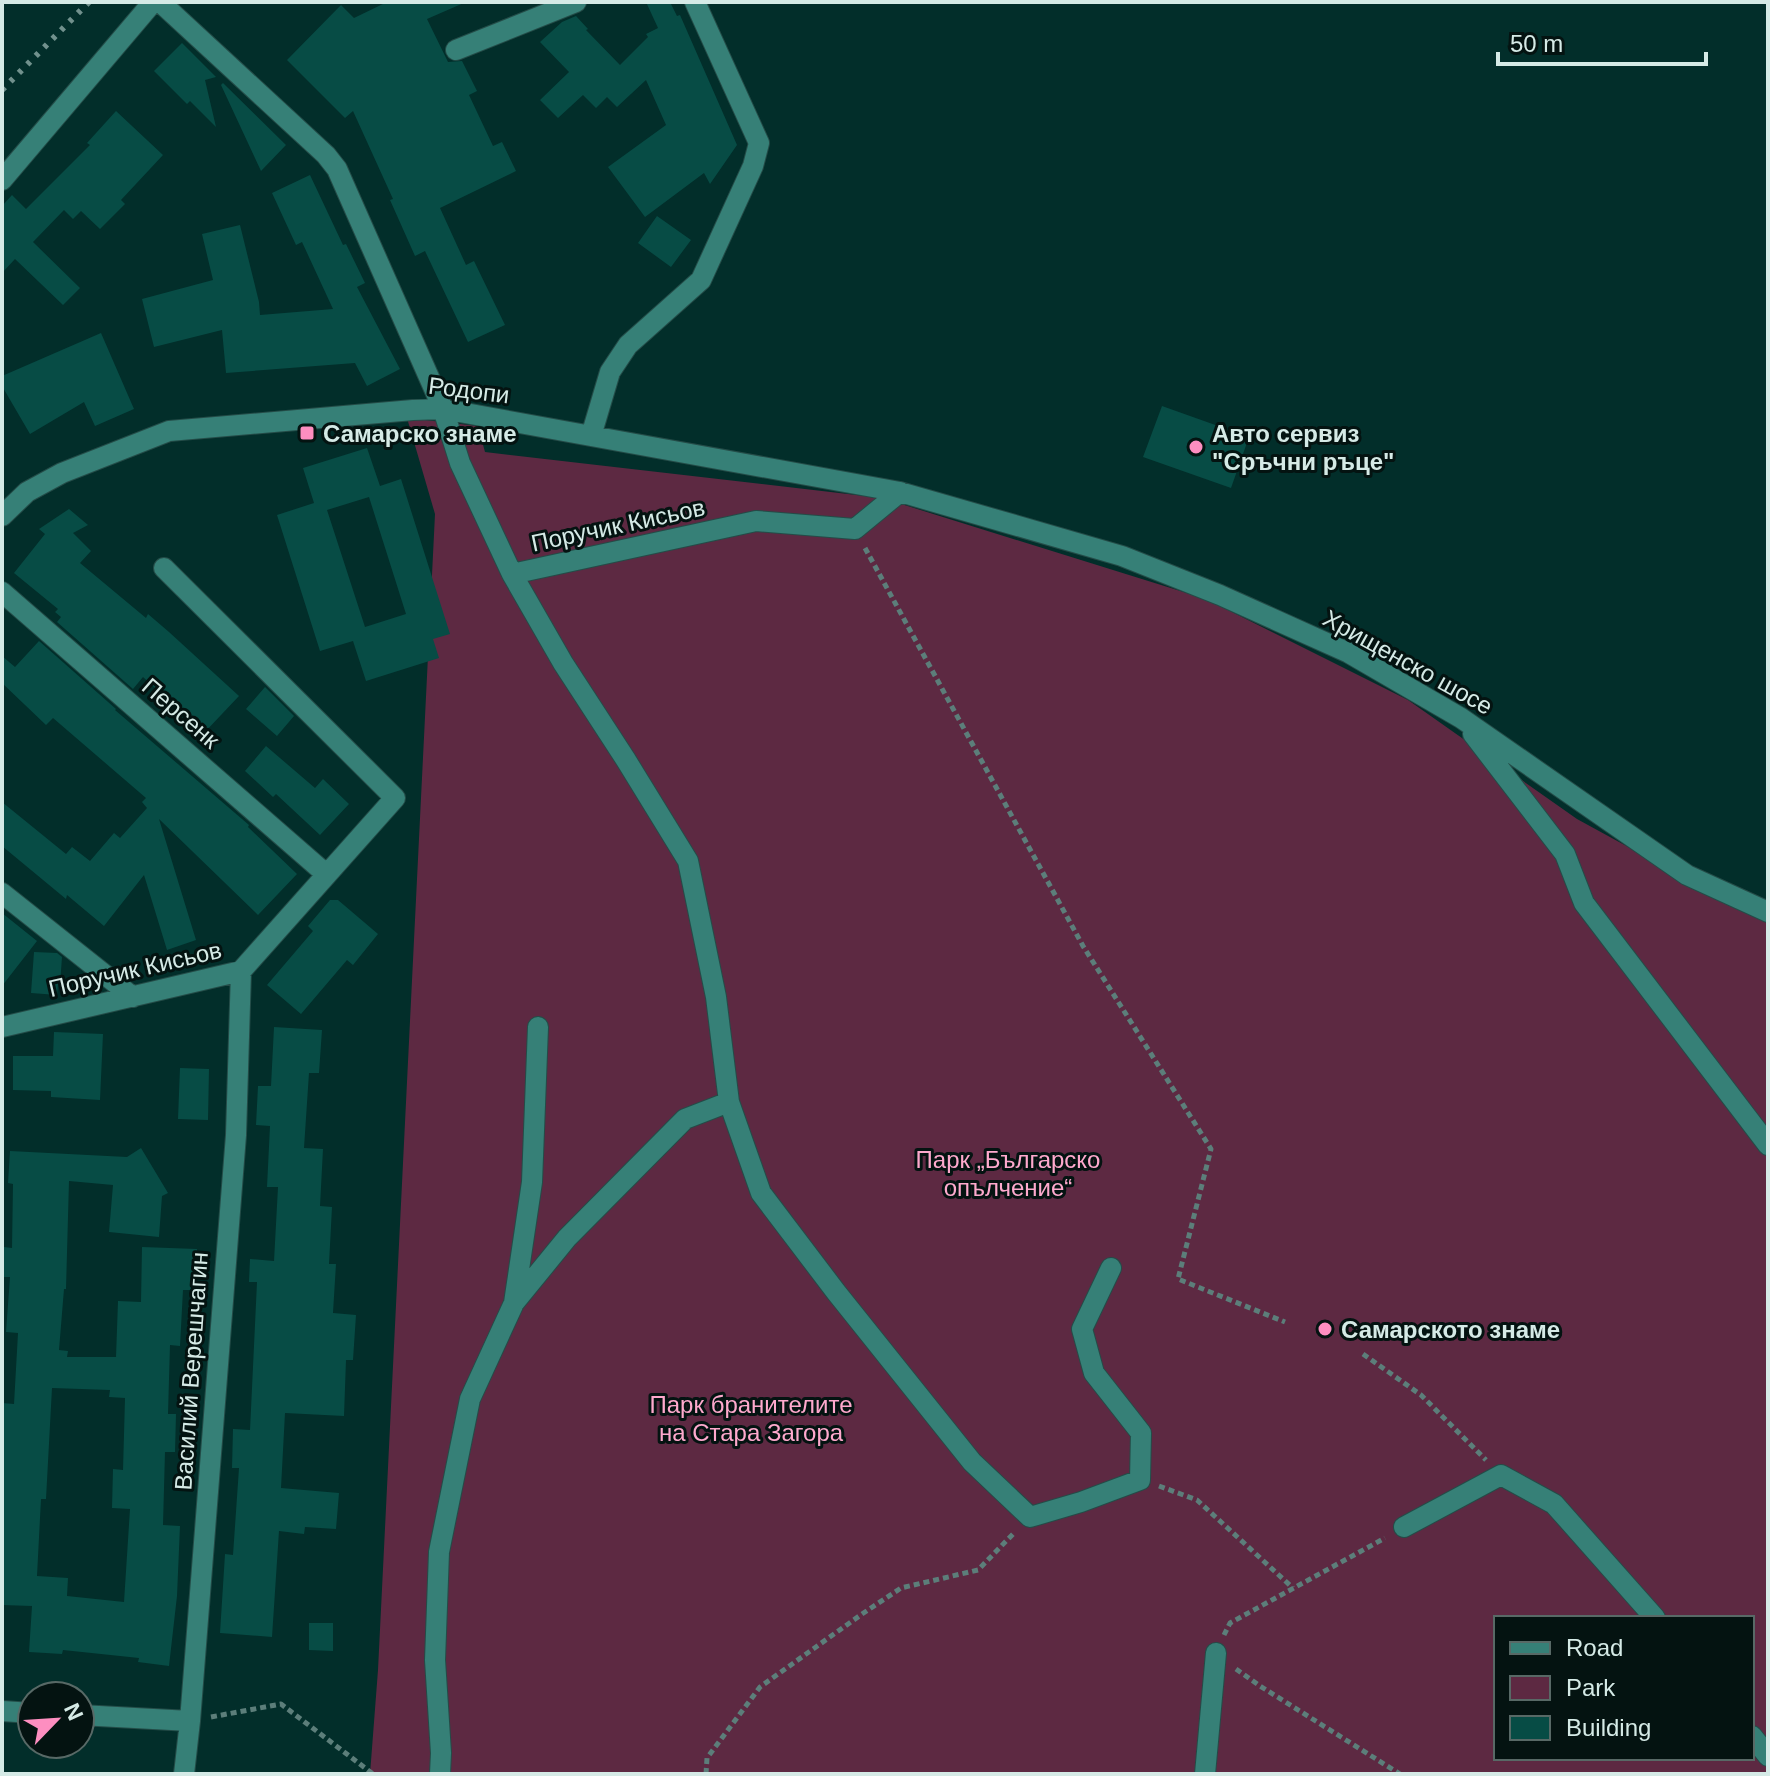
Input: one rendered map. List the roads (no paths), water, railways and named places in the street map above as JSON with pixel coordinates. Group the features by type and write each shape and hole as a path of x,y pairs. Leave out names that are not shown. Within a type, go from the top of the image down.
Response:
{"street":[{"path":"2,180 153,2"},
{"name":"Поручик Кисьов","path":"160,2 326,155 337,169 443,409 460,463 512,574 756,521 855,529 900,492"},
{"path":"456,50 576,2"},
{"path":"591,436 610,372 628,345 701,280 753,166 759,143 695,2"},
{"name":"Родопи","path":"2,516 27,492 62,473 169,431 443,409 900,492"},
{"name":"Хрищенско шосе","path":"900,492 1122,556 1180,578 1349,653 1461,718 1687,875 1768,912"},
{"name":"Поручик Кисьов","path":"2,1027 241,971 395,798 164,568"},
{"path":"512,574 563,663 688,861 716,997 729,1102 761,1193 972,1462 1030,1517 1140,1480 1141,1433 1094,1373 1082,1329 1111,1268"},
{"name":"Персенк","path":"2,592 326,874"},
{"path":"1461,718 1565,854 1584,903 1768,1145"},
{"path":"2,893 133,997"},
{"name":"Василий Верешчагин","path":"184,1774 236,1135 241,971"},
{"path":"514,1303 532,1182 538,1027"},
{"path":"440,1774 435,1660 439,1552 470,1399 514,1303 567,1238 685,1119 729,1102"},
{"path":"1404,1527 1501,1475 1554,1504 1653,1616"},
{"path":"1205,1774 1216,1653"},
{"path":"96,1716 190,1721"},
{"path":"1754,1738 1768,1756"}],"railway":[{"path":"2,90 89,2"}],"place":[{"name":"Самарско знаме","path":"307,433"},
{"name":"Авто сервиз \"Сръчни ръце\"","path":"1196,447"},
{"name":"Самарското знаме","path":"1325,1329"}],"park label":[{"name":"Парк „Българско опълчение“","path":"1008,1173"},
{"name":"Парк бранителите на Стара Загора","path":"751,1418"}]}
